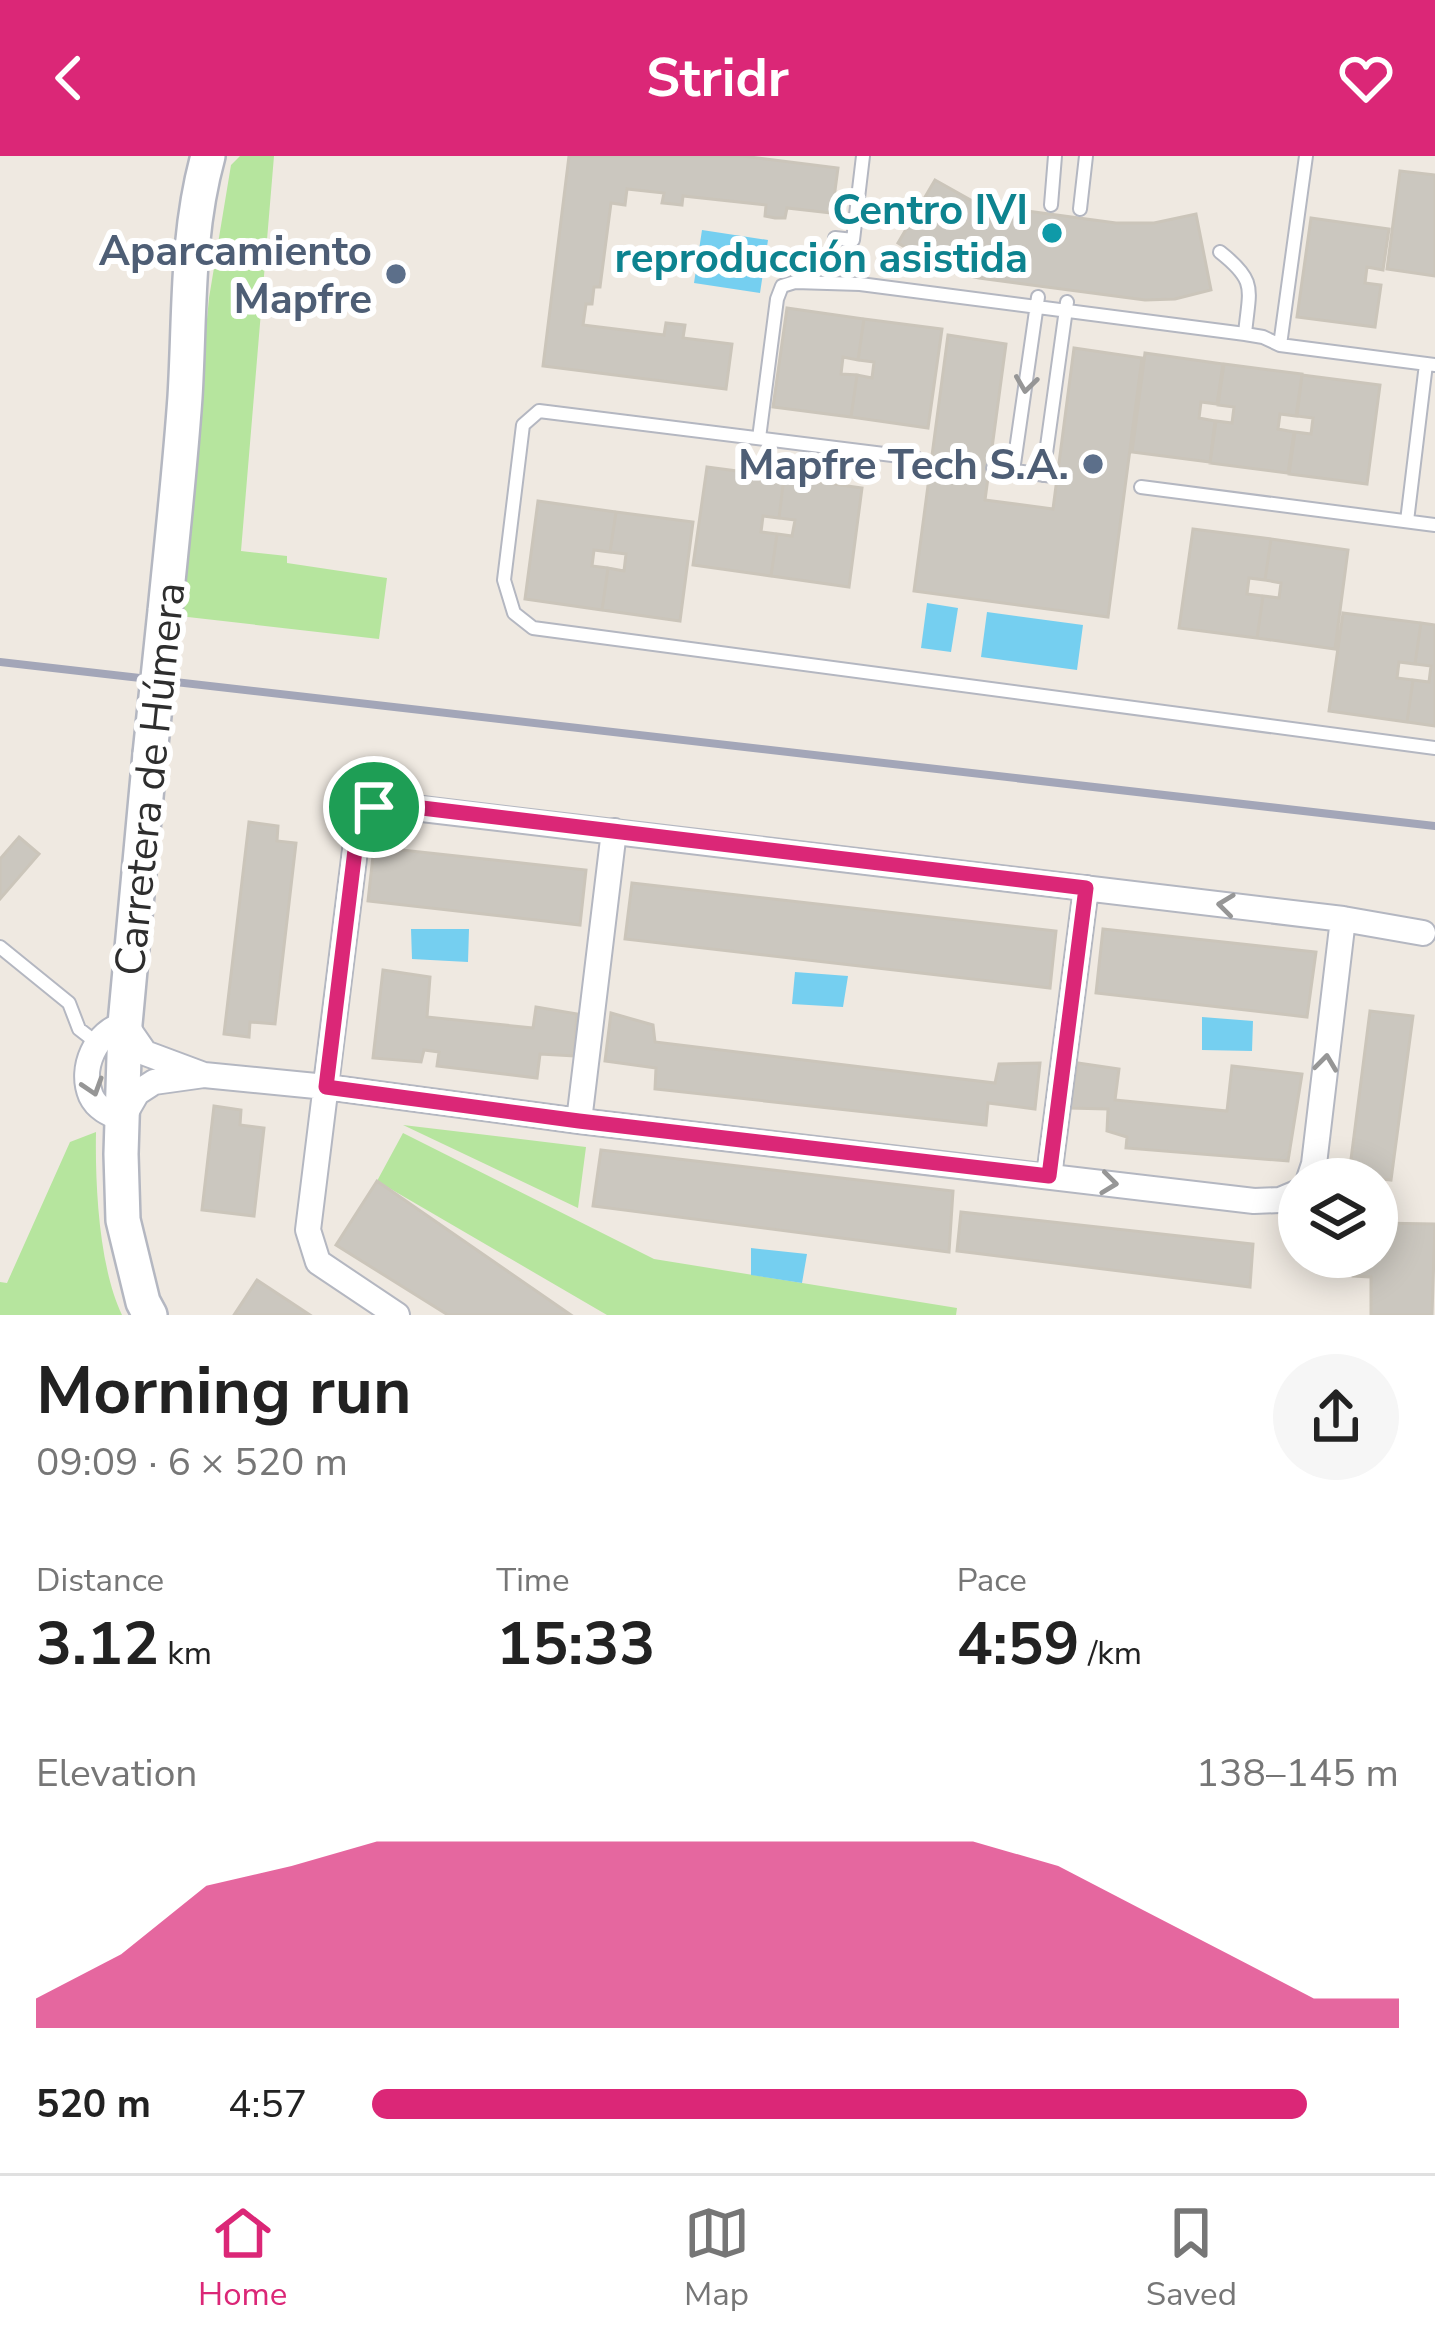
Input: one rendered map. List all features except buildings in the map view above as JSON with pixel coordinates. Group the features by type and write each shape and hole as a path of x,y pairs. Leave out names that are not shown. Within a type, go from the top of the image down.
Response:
{"main road":[{"name":"Carretera de Húmera","path":"178,156 192,240"},
{"name":"Carretera de Húmera","path":"150,1315 123,1220 122,1119 111,1034 150,754 185,399 192,240 208,156"}],"street":[{"path":"397,1315 318,1262 308,1231 356,842 364,818 374,807 422,808 614,831 1343,919 1423,933"},
{"path":"579,1121 614,831"},
{"path":"1049,1176 1086,888"},
{"path":"1315,1158 1343,919"},
{"path":"111,1034 204,1075"},
{"path":"122,1119 137,1093 154,1082 204,1075 1254,1201 1278,1200"}],"lane":[{"path":"835,238 853,240 863,156"},
{"path":"1051,205 1055,156"},
{"path":"1080,209 1086,156"},
{"path":"1280,345 1306,156"},
{"path":"1220,252 1243,270 1249,290 1245,334"},
{"path":"759,438 782,286 795,282 860,284 1037,302 1263,337 1280,345 1430,364 1407,521"},
{"path":"1013,471 1037,302"},
{"path":"993,468 1048,475 1066,306"},
{"path":"916,458 539,411 523,425 505,580 514,613 533,628 1435,748"},
{"path":"1141,488 1435,525"},
{"path":"0,947 69,1003 80,1029 111,1034"}],"green space":[{"path":"240,156 274,156 241,551 387,578 379,639 179,616 209,298 231,165"},
{"path":"403,1125 586,1147 578,1208"},
{"path":"96,1132 103,1250 122,1315 0,1315 0,1282 7,1283 70,1142"},
{"path":"403,1133 654,1259 957,1308 956,1315 607,1315 377,1181"}],"water":[{"path":"702,230 768,240 760,293 694,283"},
{"path":"927,603 958,608 951,652 921,648"},
{"path":"987,612 1083,625 1077,670 981,657"},
{"path":"411,929 469,929 468,962 412,959"},
{"path":"795,972 848,976 843,1007 792,1004"},
{"path":"1202,1017 1253,1021 1252,1051 1202,1050"},
{"path":"751,1248 807,1254 802,1283 751,1275"}],"railway":[{"path":"0,662 1435,826"}],"place":[{"name":"Centro IVI reproducción asistida","path":"1052,233"},
{"name":"Aparcamiento Mapfre","path":"396,274"},
{"name":"Mapfre Tech S.A.","path":"1093,464"}],"route":[{"path":"374,807 422,808 1086,888 1049,1176 326,1087 356,842 364,818 374,807"}]}
